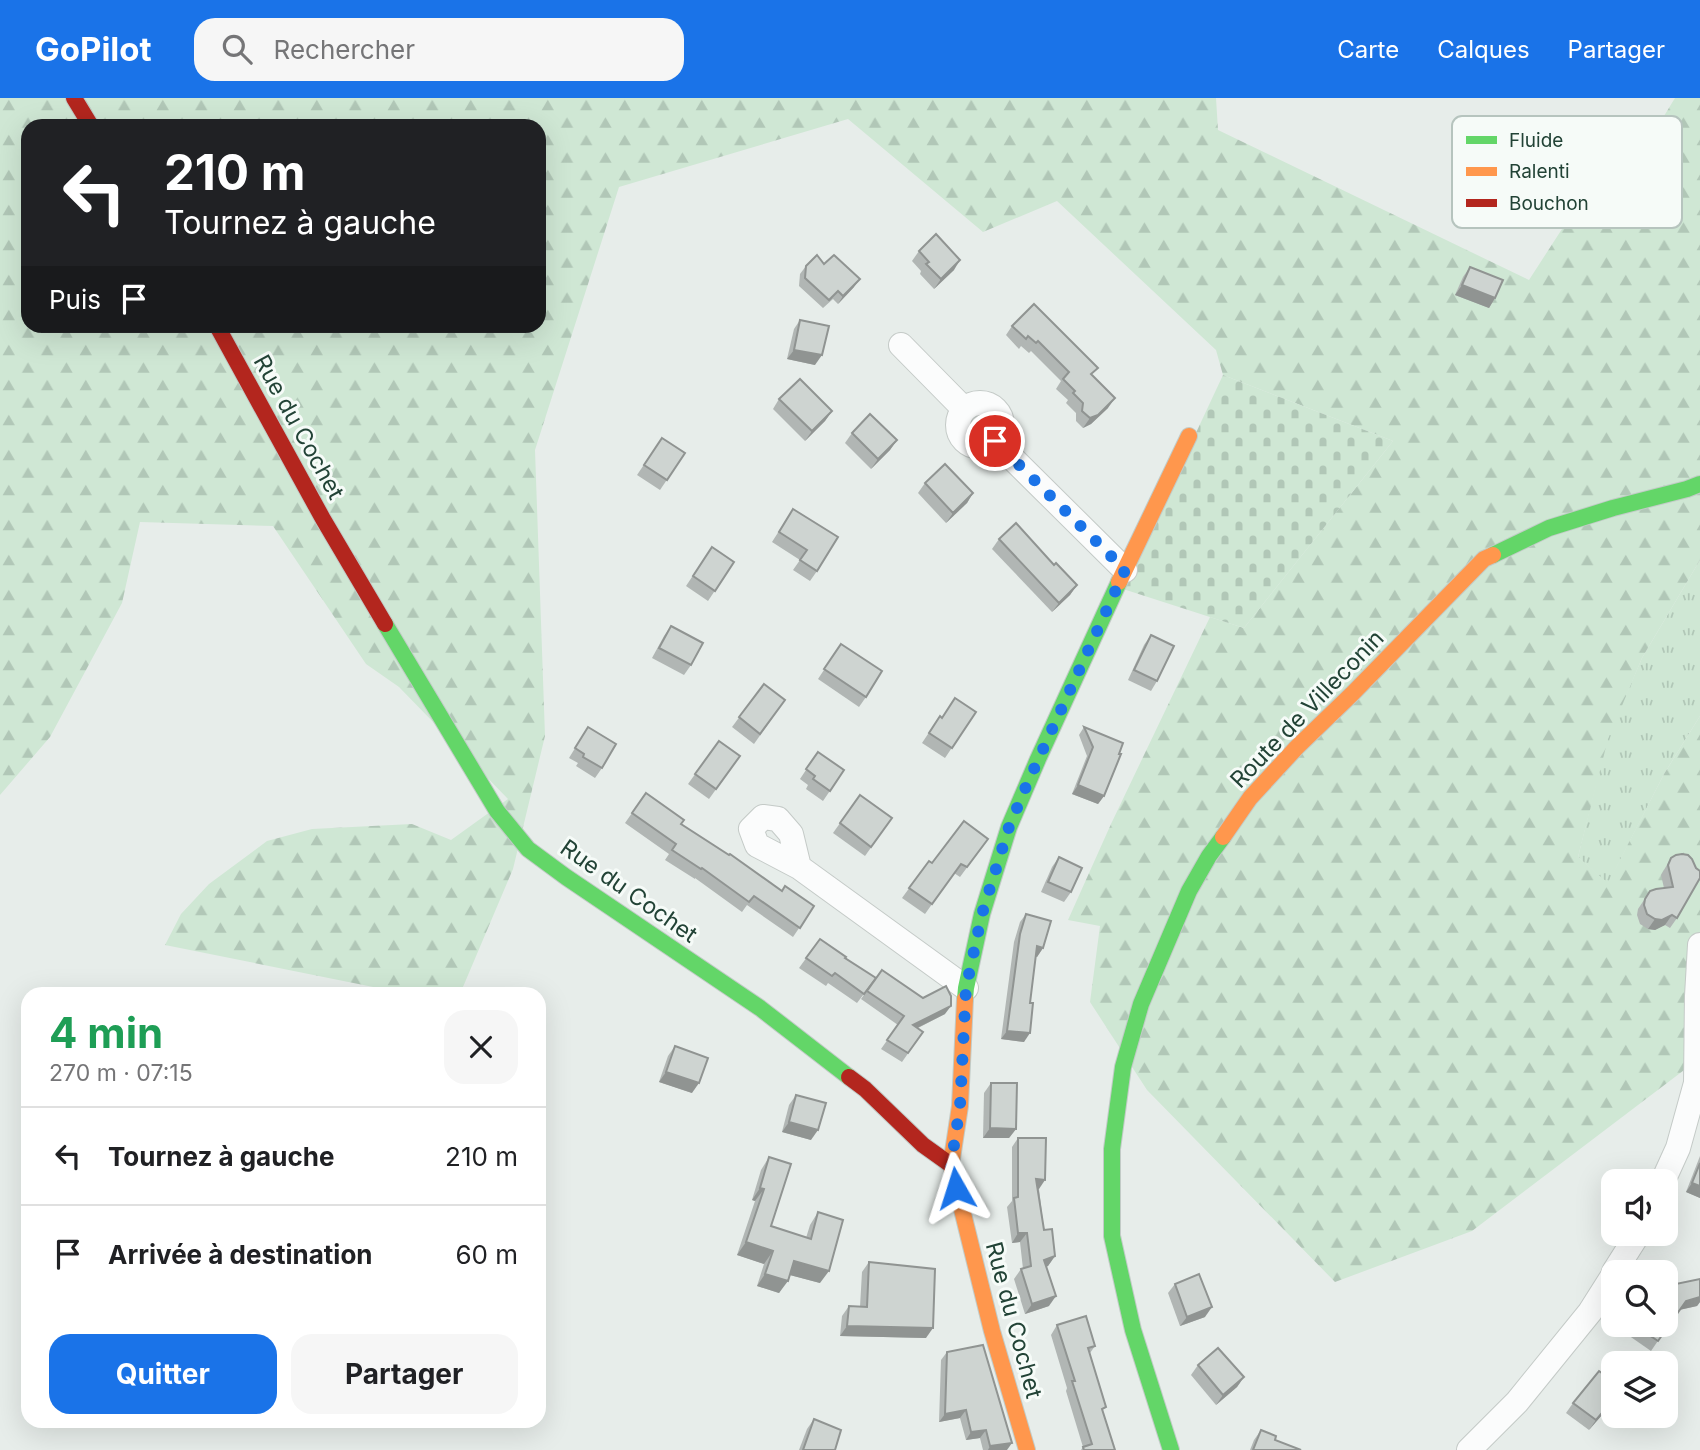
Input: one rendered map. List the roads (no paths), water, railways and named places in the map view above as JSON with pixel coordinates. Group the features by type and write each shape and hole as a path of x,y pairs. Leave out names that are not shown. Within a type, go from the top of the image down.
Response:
{"street":[{"path":"74,98 87,119"},
{"name":"Rue du Cochet","path":"221,333 323,519 427,697 497,811 528,849 760,1008 865,1089 923,1145 951,1165 992,1331 1027,1450"},
{"path":"901,345 964,409 958,423 967,443 981,447 995,441 1125,570"},
{"path":"951,1165 960,1106 966,988 982,914 1009,827 1125,570 1189,436"},
{"name":"Route de Villeconin","path":"1171,1450 1133,1330 1112,1236 1112,1149 1123,1067 1141,1004 1189,891 1209,856 1250,798 1484,559 1549,528 1700,484"},
{"path":"799,867 966,988"},
{"path":"1668,1169 1678,1148 1696,1083 1700,944"},
{"path":"1469,1450 1517,1402 1590,1312 1601,1294"}]}
